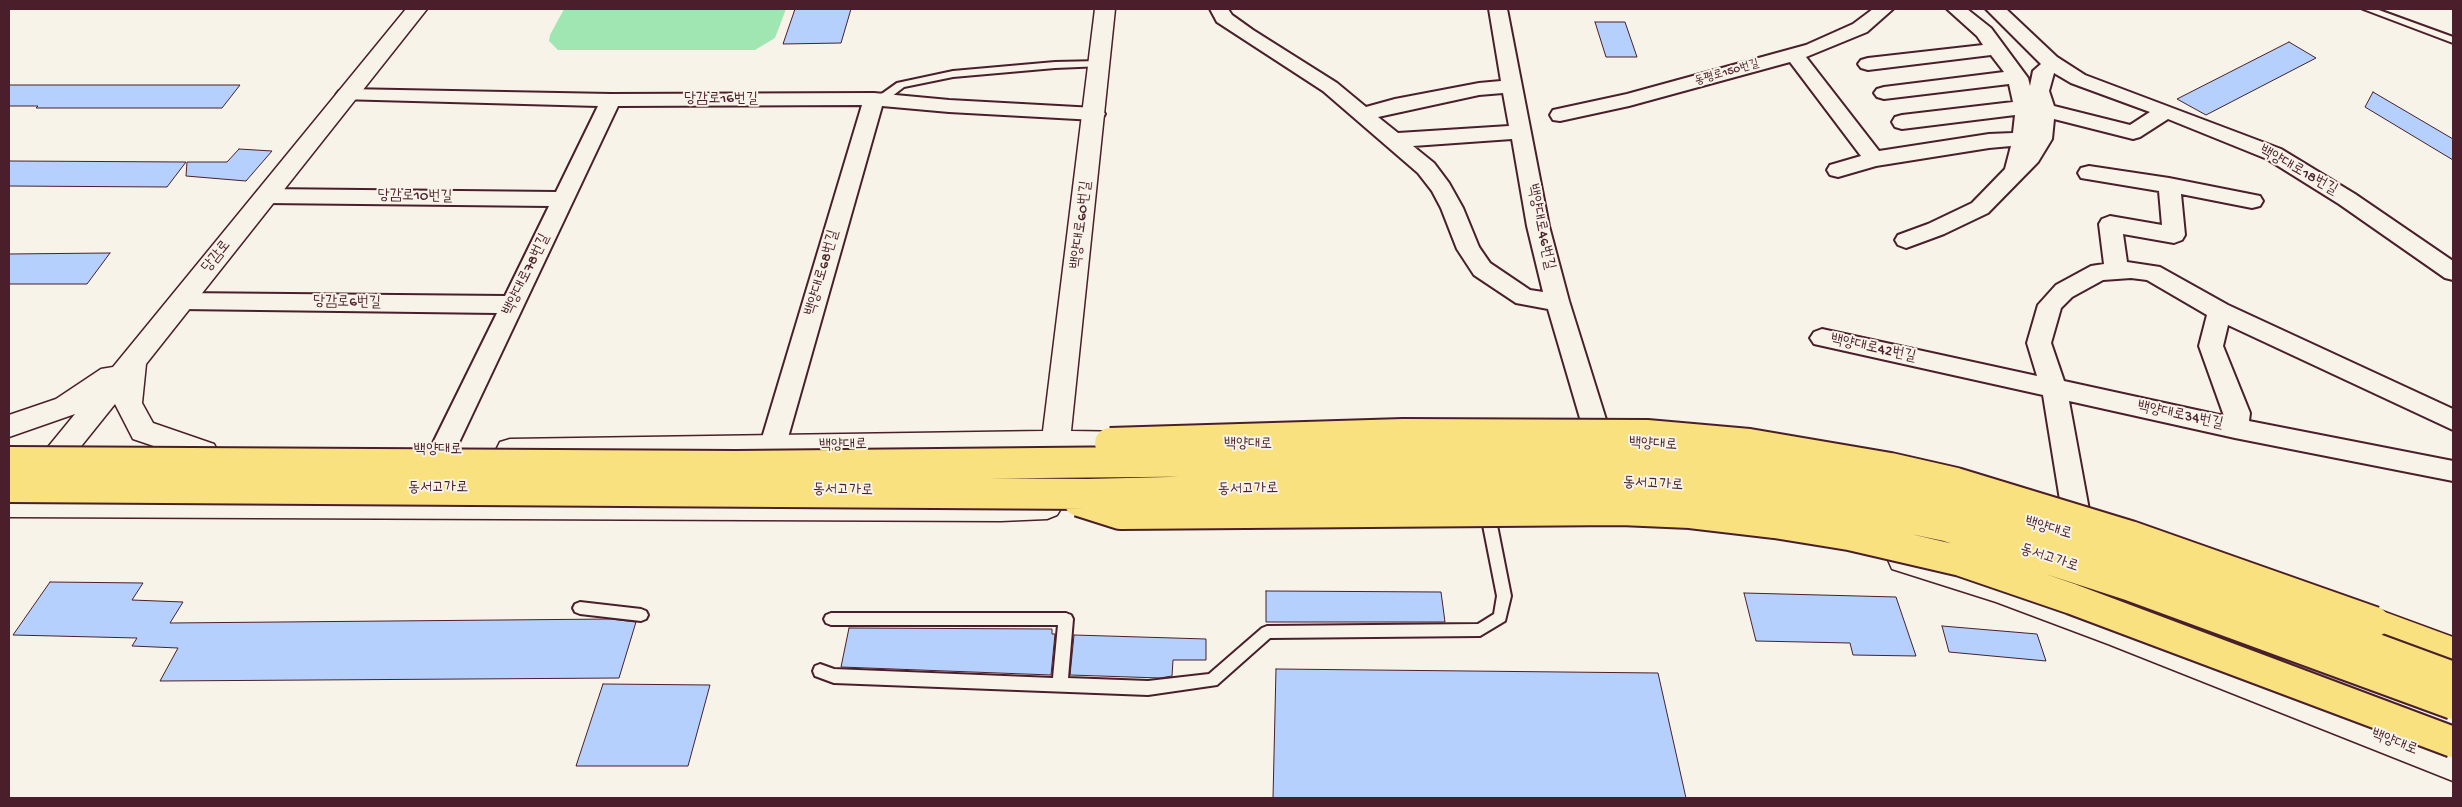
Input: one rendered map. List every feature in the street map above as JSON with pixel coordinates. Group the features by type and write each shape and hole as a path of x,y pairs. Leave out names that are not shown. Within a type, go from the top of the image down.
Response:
{"highway":[{"path":"736,466 771,458 941,449 1403,434 1507,436 1647,434 1749,444 1890,468 1956,483 2156,545 2453,651"},
{"name":"동서고가로","path":"9,462 736,466 1646,457 1755,464 1869,485 1947,503 2124,556 2453,677"},
{"name":"동서고가로","path":"11,502 1051,493 1575,482 1660,484 1761,491 1850,506 1946,526 2128,585 2453,704"},
{"path":"1051,493 1120,514 1621,510 1690,513 1775,523 1839,534 1961,561 1980,567 2072,599 2453,742"}],"main road":[{"name":"당감로","path":"11,502 59,452 417,9"},
{"name":"백양대로60번길","path":"1001,509 1049,481 1057,442 1095,114 1105,9"},
{"path":"9,426 66,406 133,361"},
{"path":"133,361 128,403 143,432 204,452"},
{"name":"백양대로","path":"9,452 772,448 1057,442 1491,447 1600,442 1705,448 1845,473 2080,538 2287,614 2453,670"},
{"path":"1166,502 1143,484 1137,472 1144,454 1170,444"},
{"name":"백양대로","path":"11,502 1001,509 1166,502 1409,497 1607,488 1704,493 1895,524 1988,549 2118,593 2453,719"},
{"name":"백양대로","path":"1409,497 1756,526 1864,548 1998,590 2119,634 2453,765"}],"street":[{"path":"1219,9 1224,18 1270,50 1330,86 1426,168 1441,188 1452,208 1468,249 1482,269 1524,297 1544,301 1557,301"},
{"name":"백양대로46번길","path":"1498,9 1538,226 1557,301 1600,442"},
{"name":"동평로150번길","path":"1560,115 1629,100 1813,49 1860,28 1884,9"},
{"path":"1906,240 1936,229 1980,208 2016,171 2023,139 2024,107 2017,77 1984,32 1956,9"},
{"name":"백양대로18번길","path":"1995,9 2055,64 2078,80 2166,110 2274,154 2347,198 2453,272"},
{"path":"1868,64 1996,49"},
{"path":"1794,54 1874,159"},
{"path":"2009,178 2031,157 2042,139 2045,110 2039,90 2043,70 2055,64"},
{"path":"1884,92 2017,77"},
{"path":"1364,114 1395,105 1479,89 1513,86"},
{"name":"당감로16번길","path":"346,95 611,100 874,99 949,106 1095,114"},
{"name":"백양대로68번길","path":"772,448 874,99"},
{"name":"백양대로78번길","path":"442,450 611,100"},
{"path":"1902,122 2024,107"},
{"path":"2045,110 2133,132 2166,110"},
{"path":"1394,140 1522,132"},
{"path":"1838,170 1874,159 1989,141 2023,139"},
{"path":"2088,173 2169,185 2252,201"},
{"path":"2117,271 2110,224 2174,235 2169,185"},
{"name":"당감로10번길","path":"266,196 563,199"},
{"path":"2080,538 2072,482 2054,390 2039,343 2050,305 2064,291 2098,272 2152,273 2220,311 2453,420"},
{"name":"당감로6번길","path":"181,301 512,305"},
{"name":"백양대로34번길","path":"1925,359 2054,390 2100,398 2235,428 2237,414 2211,346 2220,311"},
{"name":"백양대로42번길","path":"1822,338 1925,359"},
{"path":"2235,428 2453,471"}],"lane":[{"path":"2368,9 2453,40"},
{"path":"874,99 887,96 901,85 953,74 1055,65 1100,64"},
{"path":"820,671 834,676 1148,688 1212,680 1267,632 1480,630 1500,617 1504,596 1485,503"},
{"path":"580,608 641,615"},
{"path":"831,619 1066,619 1060,684"}],"green space":[{"path":"564,9 786,9 775,38 755,50 558,50 549,41 550,35"}],"building":[{"path":"795,9 851,9 841,43 783,44"},
{"path":"1595,22 1625,22 1637,57 1606,57"},
{"path":"2289,42 2316,58 2206,115 2177,99"},
{"path":"9,85 240,85 222,108 36,108 38,106 9,106"},
{"path":"2373,92 2453,139 2453,160 2365,107"},
{"path":"239,149 272,151 246,181 186,176 187,162 227,162"},
{"path":"9,161 186,162 167,187 9,186"},
{"path":"110,253 87,284 9,284 9,254"},
{"path":"50,582 143,583 132,600 183,602 170,623 611,619 636,622 619,678 160,681 178,648 132,646 137,638 13,635"},
{"path":"1266,591 1441,592 1445,622 1266,622"},
{"path":"1744,593 1896,597 1916,656 1853,655 1850,643 1756,641"},
{"path":"1942,626 2037,634 2046,661 1949,652"},
{"path":"849,628 1052,629 1052,634 1055,634 1051,675 841,667"},
{"path":"1074,635 1206,639 1206,660 1173,660 1172,676 1160,678 1070,675"},
{"path":"1276,669 1658,673 1686,798 1273,798"},
{"path":"603,684 710,685 688,766 576,766"}]}
